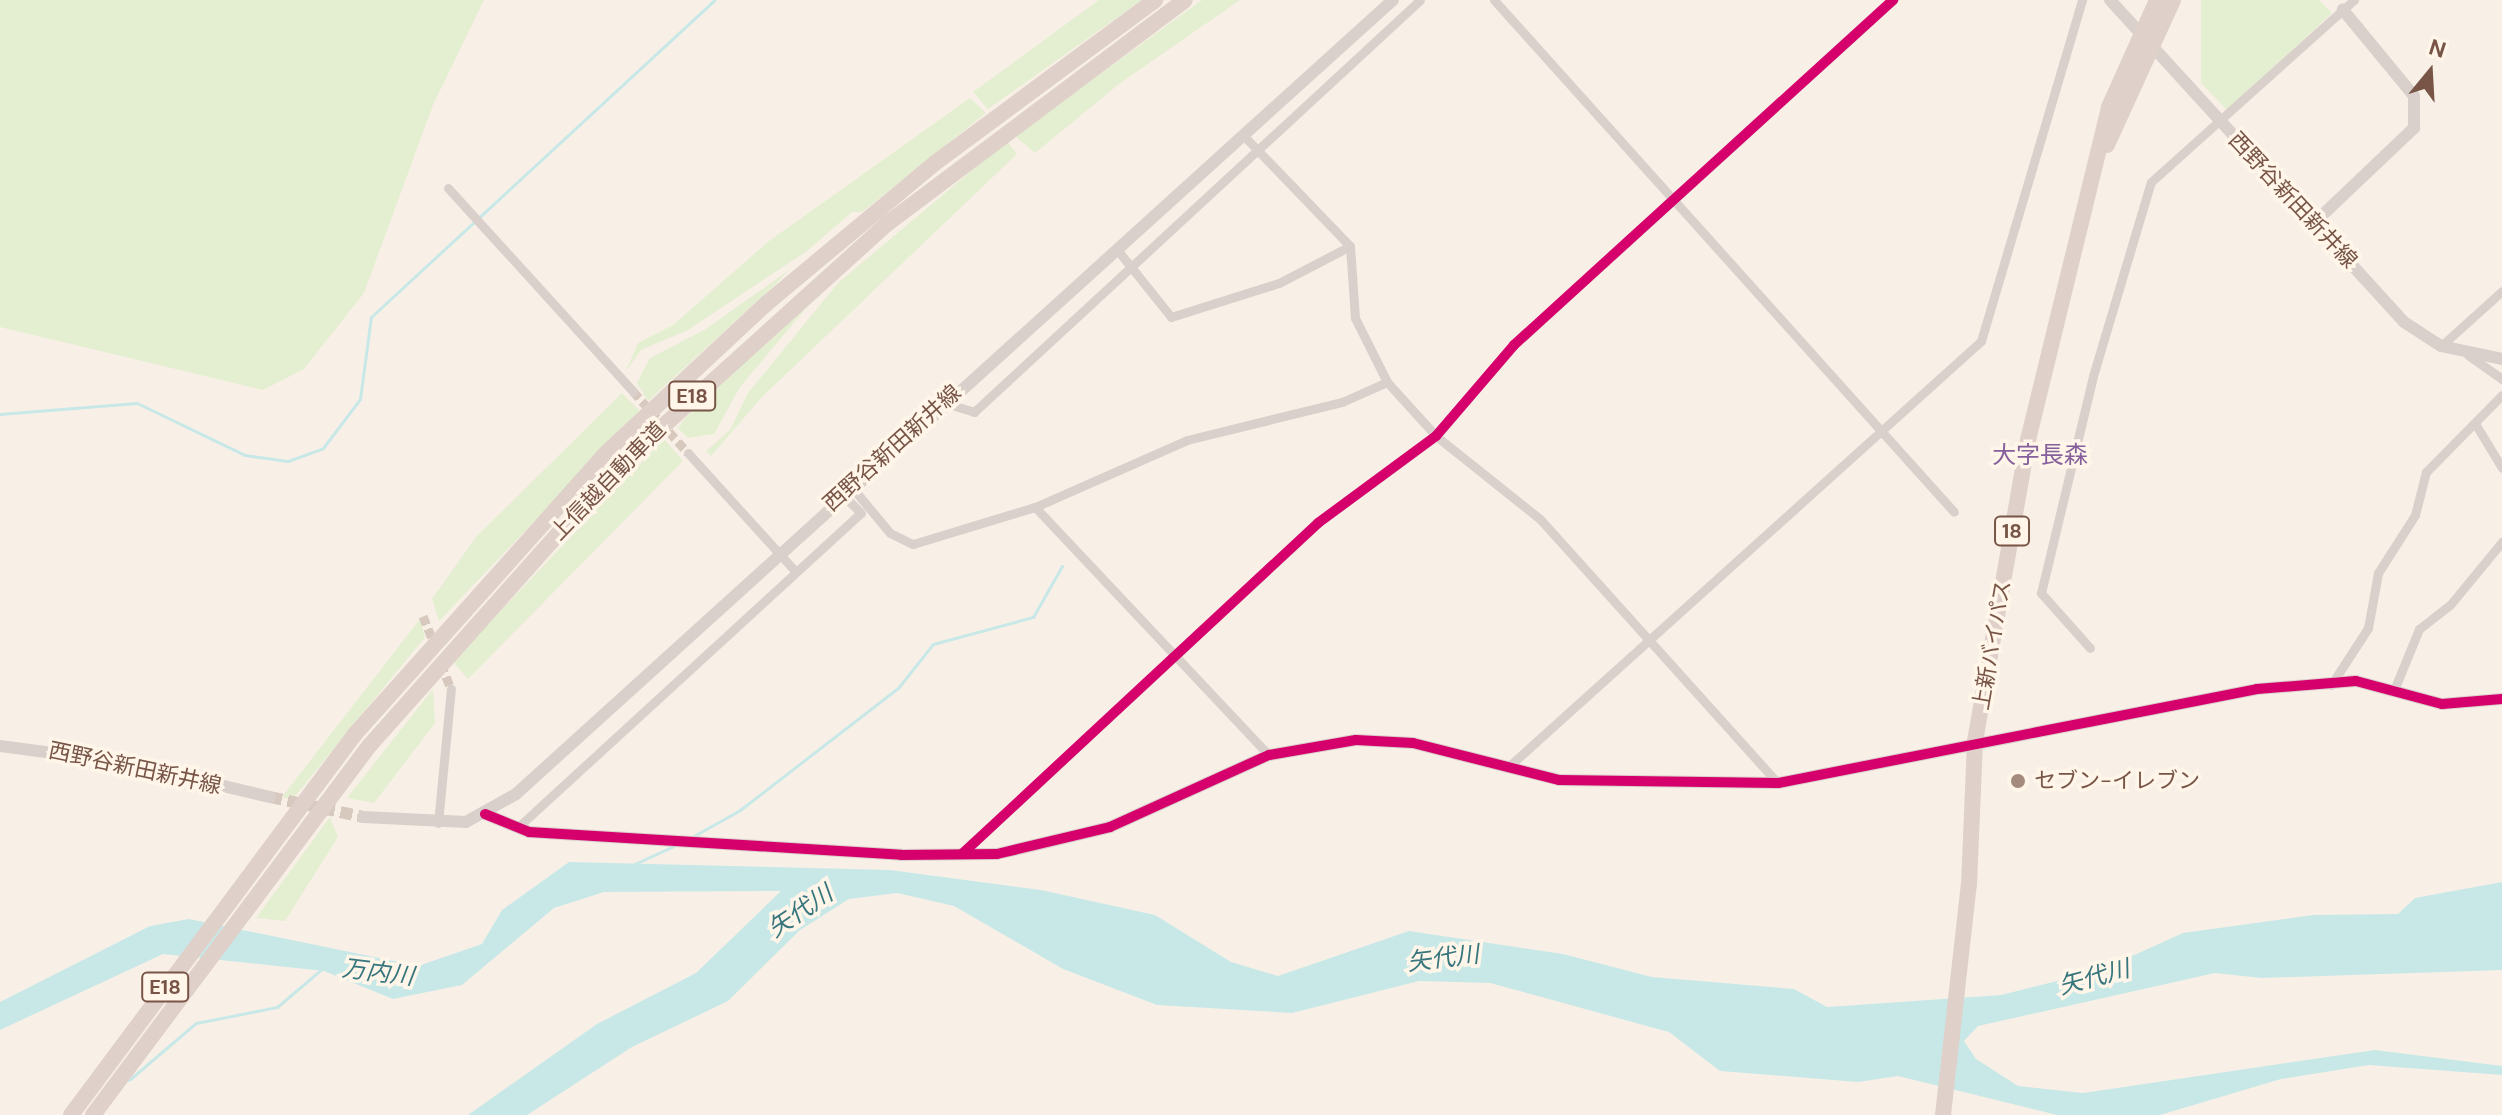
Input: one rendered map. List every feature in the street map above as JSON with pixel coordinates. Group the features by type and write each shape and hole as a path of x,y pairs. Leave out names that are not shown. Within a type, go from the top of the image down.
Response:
{"highway":[{"name":"上信越自動車道","path":"71,1115 260,858 453,619 650,410 935,163 1155,0"},
{"name":"上信越自動車道","path":"93,1115 274,869 469,629 675,412 949,173 1185,0"},
{"name":"上新バイパス","path":"2144,40 2157,0"},
{"name":"上新バイパス","path":"1943,1115 1969,885 1975,741 2028,440 2109,107 2144,40 2173,0"}],"street":[{"name":"西野谷新田新井線","path":"363,817 438,823 485,814 516,794 777,551 942,402 1119,252 1393,0"},
{"path":"942,402 974,412 1420,0"},
{"path":"1494,0 1886,428 1954,512"},
{"path":"962,854 1175,651 1357,490 1436,436 1514,345 1893,0"},
{"path":"1507,768 1981,341 2082,0"},
{"name":"西野谷新田新井線","path":"2110,0 2404,322 2441,346 2468,355 2502,359"},
{"path":"2090,648 2041,593 2093,376 2151,182 2222,123 2354,0"},
{"path":"2315,222 2414,128 2414,96 2343,10"},
{"path":"1243,135 1350,246 1355,318 1387,382 1436,436 1540,519 1778,783"},
{"path":"448,188 633,391"},
{"path":"1119,252 1171,317 1279,283 1350,246"},
{"path":"2441,346 2502,291"},
{"path":"2468,355 2502,379"},
{"path":"846,489 890,533 913,544 1035,507 1187,440 1342,402 1387,382"},
{"path":"2330,687 2368,628 2378,573 2415,515 2426,472 2439,451 2476,425 2502,395"},
{"path":"2476,425 2502,468"},
{"path":"688,453 794,570"},
{"path":"517,828 794,570 861,513 846,489"},
{"path":"1035,507 1175,651 1269,755"},
{"path":"2394,690 2419,629 2450,605 2502,542"},
{"path":"485,814 517,828 962,854 1037,847 1110,827 1269,755 1382,740 1559,780 1778,783 2182,699 2330,687 2356,681 2442,704 2502,699"},
{"path":"438,823 451,689"},
{"name":"西野谷新田新井線","path":"0,746 127,763 270,797"}],"green space":[{"path":"0,0 484,0 433,105 364,293 304,369 263,390 0,327"},
{"path":"1099,0 1142,0 988,109 973,92"},
{"path":"1202,0 1240,0 1119,84 1035,153 1015,136"},
{"path":"2201,0 2319,0 2332,13 2227,110 2201,83"},
{"path":"970,98 986,113 862,212 852,212 807,251 688,330 641,350 626,371 638,343 673,325 769,241"},
{"path":"1007,141 1017,154 762,397 711,456 706,451 730,430 748,393 838,283"},
{"path":"789,270 648,401 637,383 650,358 706,329"},
{"path":"818,294 740,387 714,434 688,438 678,428 685,418"},
{"path":"622,393 640,411 439,621 432,599 476,537"},
{"path":"664,439 683,461 468,679 454,663 466,647"},
{"path":"420,619 425,637 292,800 282,797"},
{"path":"433,689 435,723 374,803 347,798"},
{"path":"330,817 338,837 285,921 256,918"}],"water":[{"path":"569,862 890,870 1041,890 1155,915 1231,962 1278,976 1409,931 1563,954 1652,977 1794,989 1827,1007 2001,995 2101,970 2183,933 2313,915 2398,914 2415,898 2502,882 2502,970 2261,978 2215,973 1978,1026 1964,1041 1976,1059 2018,1086 2083,1093 2375,1050 2502,1066 2502,1075 2369,1065 2281,1079 2160,1115 2057,1115 1898,1076 1858,1082 1720,1071 1669,1032 1490,983 1419,981 1292,1013 1157,1005 1063,969 954,906 897,893 849,899 800,930 728,1001 632,1047 527,1115 468,1115 597,1024 696,973 781,891 604,892 554,908 462,985 393,999 324,971 163,954 0,1030 0,1002 150,926 189,919 418,966 482,944 502,910"}],"waterway":[{"path":"0,414 137,403 245,455 288,461 323,448 360,399 371,317 714,0"},
{"path":"690,838 740,810 898,688 933,644 1033,617 1062,566"},
{"path":"628,867 676,845"},
{"path":"129,1080 196,1023 277,1007 323,968"}],"tunnel":[{"path":"633,391 688,453"},
{"path":"423,616 435,646"},
{"path":"441,664 451,689"},
{"path":"270,797 363,817"}],"cycle path":[{"path":"962,854 1318,523 1436,436 1514,345 1893,0"},
{"path":"485,814 529,832 901,855 997,854 1110,827 1269,755 1356,740 1413,743 1559,780 1778,783 2257,689 2356,681 2442,704 2502,699"}],"place":[{"name":"セブン-イレブン","path":"2018,781"}],"district":[{"name":"大字長森","path":"2040,455"}],"water label":[{"name":"矢代川","path":"800,911"},
{"name":"矢代川","path":"1443,958"},
{"name":"万内川","path":"378,972"},
{"name":"矢代川","path":"2094,977"}]}
